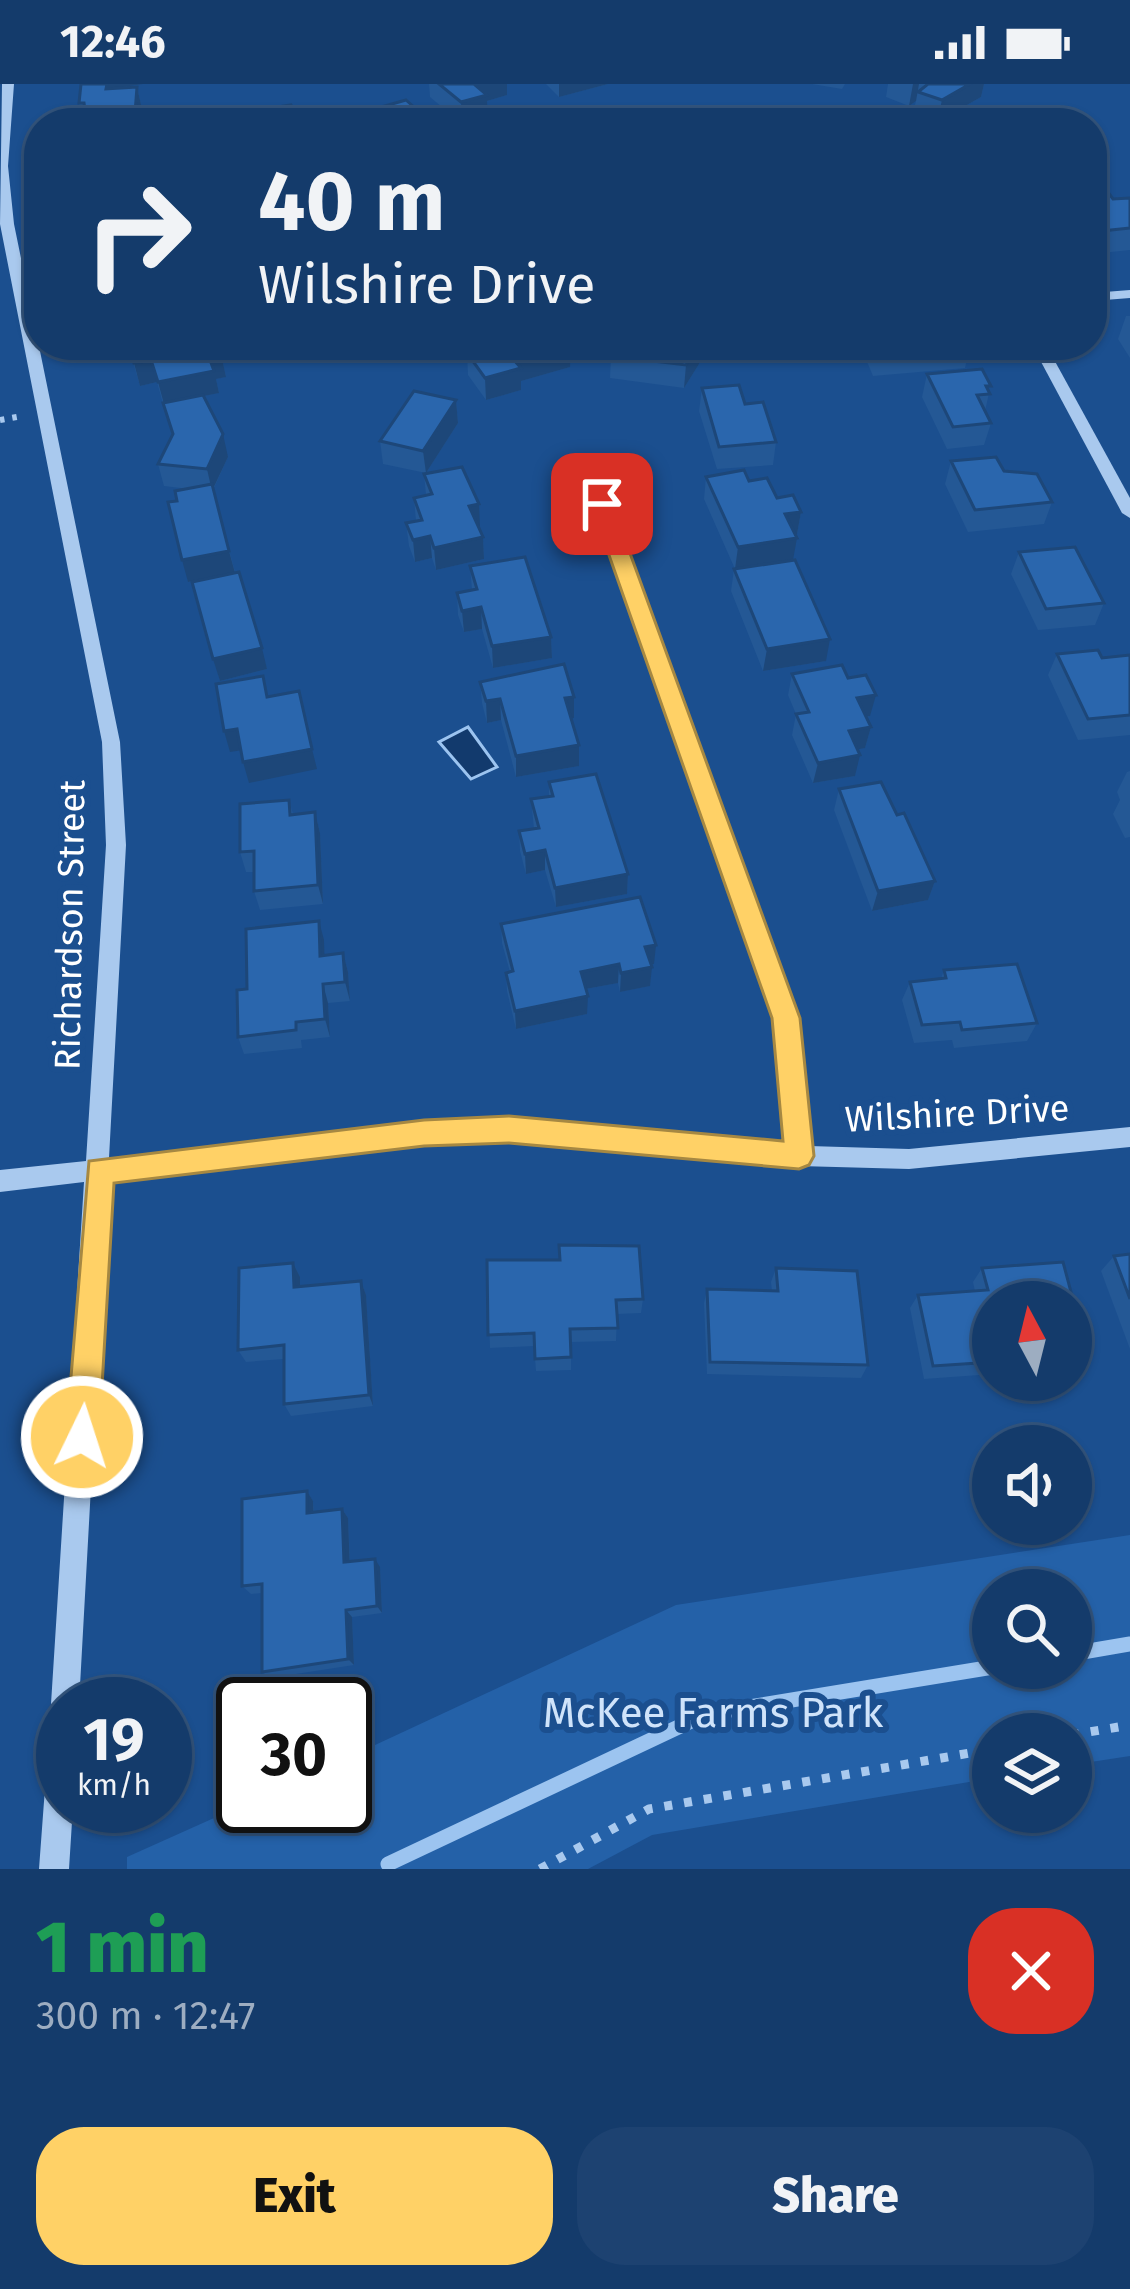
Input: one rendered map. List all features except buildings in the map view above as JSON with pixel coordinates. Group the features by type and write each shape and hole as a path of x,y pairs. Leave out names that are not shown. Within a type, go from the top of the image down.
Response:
{"street":[{"name":"Richardson Street","path":"6,84 1,166 24,253"},
{"name":"Richardson Street","path":"44,360 111,742 116,845 67,1677"},
{"path":"1047,360 1130,513"},
{"path":"586,462 786,1018 799,1156"},
{"name":"Wilshire Drive","path":"0,1181 424,1133 509,1130 799,1156 909,1159 1130,1137"},
{"path":"54,1869 56,1833"}],"path":[{"path":"1092,1732 1130,1725"},
{"path":"539,1869 649,1809 972,1753"}],"green space":[{"name":"McKee Farms Park","path":"1130,1535 1130,1756 1092,1762 1092,1713 972,1713 972,1782 652,1835 588,1869 127,1869 127,1857 181,1833 192,1833 192,1828 216,1817 216,1833 372,1833 372,1746 676,1605 1065,1545 1092,1545 1092,1541"}],"shaded area":[{"path":"468,727 497,767 471,779 439,742"}],"waterway":[{"path":"1092,1650 1130,1644"},
{"path":"388,1864 706,1714 972,1670"}],"route":[{"path":"82,1437 100,1171 424,1133 509,1130 799,1156 786,1018 602,504"}]}
